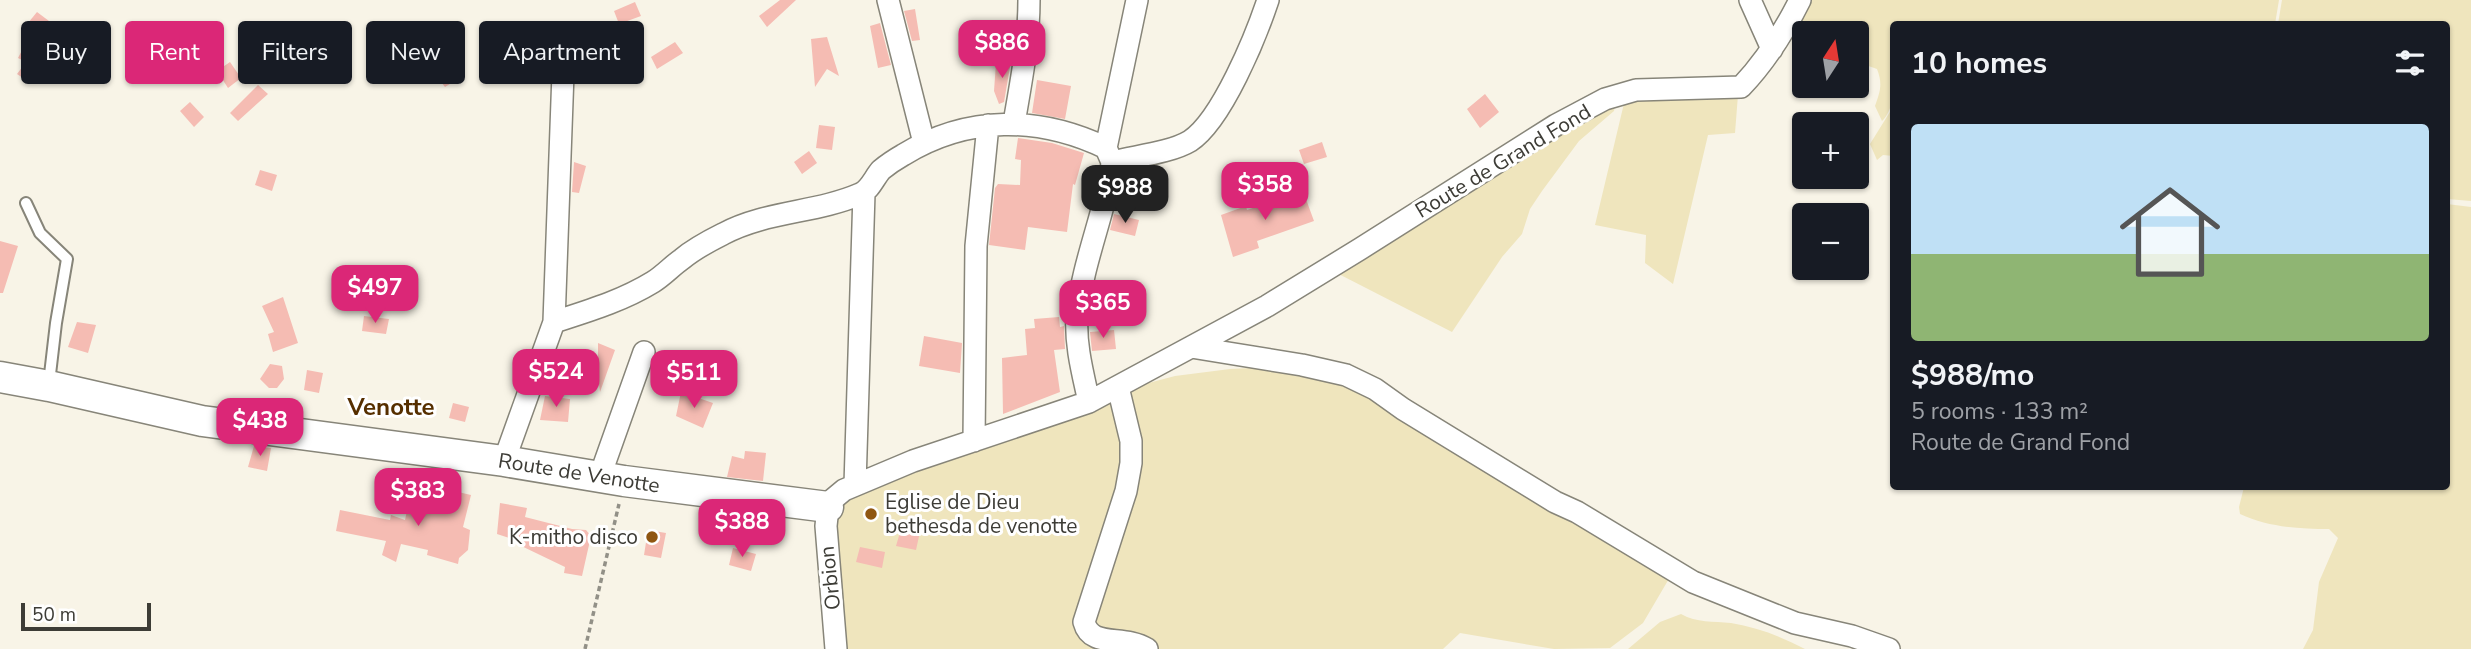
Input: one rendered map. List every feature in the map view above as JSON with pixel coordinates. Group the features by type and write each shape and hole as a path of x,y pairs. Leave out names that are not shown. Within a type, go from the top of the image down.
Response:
{"street":[{"path":"888,0 924,143"},
{"path":"1014,123 1026,54 1029,0"},
{"path":"1089,402 1079,355 1077,318 1090,249 1109,185 1109,155 1137,0"},
{"path":"855,485 864,193 881,170 924,143 988,125 1014,123 1039,126 1090,140 1109,155 1177,147 1192,140 1205,127 1228,92 1257,34 1268,0"},
{"path":"1750,0 1772,50"},
{"name":"Route de Grand Fond","path":"828,507 839,495 855,485 913,461 1089,402 1118,387 1267,306 1556,125 1605,99 1636,90 1741,87 1762,65 1800,0"},
{"path":"504,461 554,322 563,84"},
{"path":"974,441 976,246 988,125"},
{"path":"554,322 612,303 654,281 685,256 724,233 769,216 818,207 864,193"},
{"path":"1191,347 1346,375 1376,389 1555,502 1577,512 1692,582 1795,624 1852,636 1889,649"},
{"path":"612,479 644,352"},
{"name":"Route de Venotte","path":"0,377 202,421 828,507"},
{"path":"1118,387 1131,441 1131,463 1126,491 1084,622 1086,634 1091,641 1099,644 1136,644 1147,649"},
{"name":"Orbion","path":"828,507 826,538 836,649"}],"lane":[{"path":"26,203 40,233 67,259 48,386"}],"path":[{"path":"584,649 612,479"}],"shaded area":[{"path":"1802,0 2279,0 2276,21 1890,21 1890,108 1882,121 1875,106 1880,88 1877,69 1869,66 1869,21 1794,21"},
{"path":"2282,0 2471,0 2471,201 2450,199 2450,21 2278,21"},
{"path":"1663,92 1696,100 1717,93 1738,95 1735,133 1708,135 1673,284 1645,263 1646,235 1595,225 1626,95"},
{"path":"1617,95 1614,111 1579,141 1542,191 1530,209 1522,234 1502,257 1452,332 1323,266"},
{"path":"1890,112 1890,156 1883,155 1877,160 1870,144"},
{"path":"2450,204 2471,207 2471,649 2303,649 2313,630 2319,582 2338,538 2329,529 2261,522 2240,514 2243,490 2450,490"},
{"path":"1295,366 1362,389 1555,513 1670,577 1643,623 1610,648 1554,649 1460,633 1443,649 828,649 822,528 850,491 1092,398 1175,376 1230,369"},
{"path":"1681,614 1699,620 1750,627 1805,649 1628,649 1660,622"}],"building":[{"path":"780,0 796,0 767,27 759,16"},
{"path":"635,2 641,16 618,21 614,11"},
{"path":"915,9 920,40 912,41 904,11"},
{"path":"37,12 49,21 30,21"},
{"path":"880,23 891,65 878,68 870,26"},
{"path":"827,37 839,76 827,69 815,87 811,39"},
{"path":"675,42 683,53 657,69 651,57"},
{"path":"1011,61 1004,102 999,104 994,91 996,63"},
{"path":"230,62 238,74 238,80 228,88 224,82 224,66"},
{"path":"1037,80 1071,86 1065,119 1032,113"},
{"path":"258,85 268,94 238,121 230,113"},
{"path":"1485,94 1499,112 1480,128 1467,109"},
{"path":"190,102 204,117 194,127 180,111"},
{"path":"819,125 835,127 832,150 816,148"},
{"path":"1018,138 1052,143 1084,153 1075,185 1073,184 1067,232 1028,227 1025,250 989,245 995,188 998,184 1020,185 1021,160 1015,159"},
{"path":"1322,142 1327,157 1304,164 1299,150"},
{"path":"809,151 817,163 802,174 794,162"},
{"path":"574,162 586,166 579,193 572,192"},
{"path":"260,170 277,175 272,191 255,185"},
{"path":"1303,191 1314,221 1257,241 1259,248 1233,257 1221,215 1246,206 1247,210"},
{"path":"1114,214 1139,220 1135,236 1110,230"},
{"path":"0,241 18,246 3,293 0,293"},
{"path":"283,297 298,343 273,352 268,334 274,332 262,306"},
{"path":"364,316 389,319 386,334 362,331"},
{"path":"1059,317 1060,327 1064,326 1065,349 1054,350 1060,392 1003,414 1002,358 1027,355 1025,329 1035,328 1034,319"},
{"path":"77,322 96,325 88,353 68,347"},
{"path":"1114,330 1116,349 1092,351 1090,332"},
{"path":"924,336 962,343 960,373 919,366"},
{"path":"598,343 615,350 600,392 598,375 575,366 580,353 598,360"},
{"path":"270,364 282,366 284,379 277,388 269,388 260,379"},
{"path":"307,370 323,373 319,393 304,390"},
{"path":"681,392 713,403 703,428 676,416"},
{"path":"545,396 570,399 568,422 540,420"},
{"path":"453,403 469,407 465,422 449,418"},
{"path":"254,446 271,448 267,471 248,467"},
{"path":"745,451 766,453 763,481 727,477 732,456 744,459"},
{"path":"441,488 471,495 463,527 470,530 468,550 459,558 458,564 427,555 428,550 401,544 396,562 382,555 386,541 336,531 340,510 390,520 391,515 405,520 408,506 435,513"},
{"path":"500,503 527,508 525,517 586,530 591,536 582,576 564,573 565,567 497,534"},
{"path":"903,522 921,527 916,550 896,546"},
{"path":"648,530 666,533 661,558 644,555"},
{"path":"860,547 885,552 882,568 856,562"},
{"path":"733,548 756,554 751,571 729,565"}],"place":[{"name":"Eglise de Dieu bethesda de venotte","path":"871,514"},
{"name":"K-mitho disco","path":"652,537"}],"district":[{"name":"Venotte","path":"391,407"}]}
